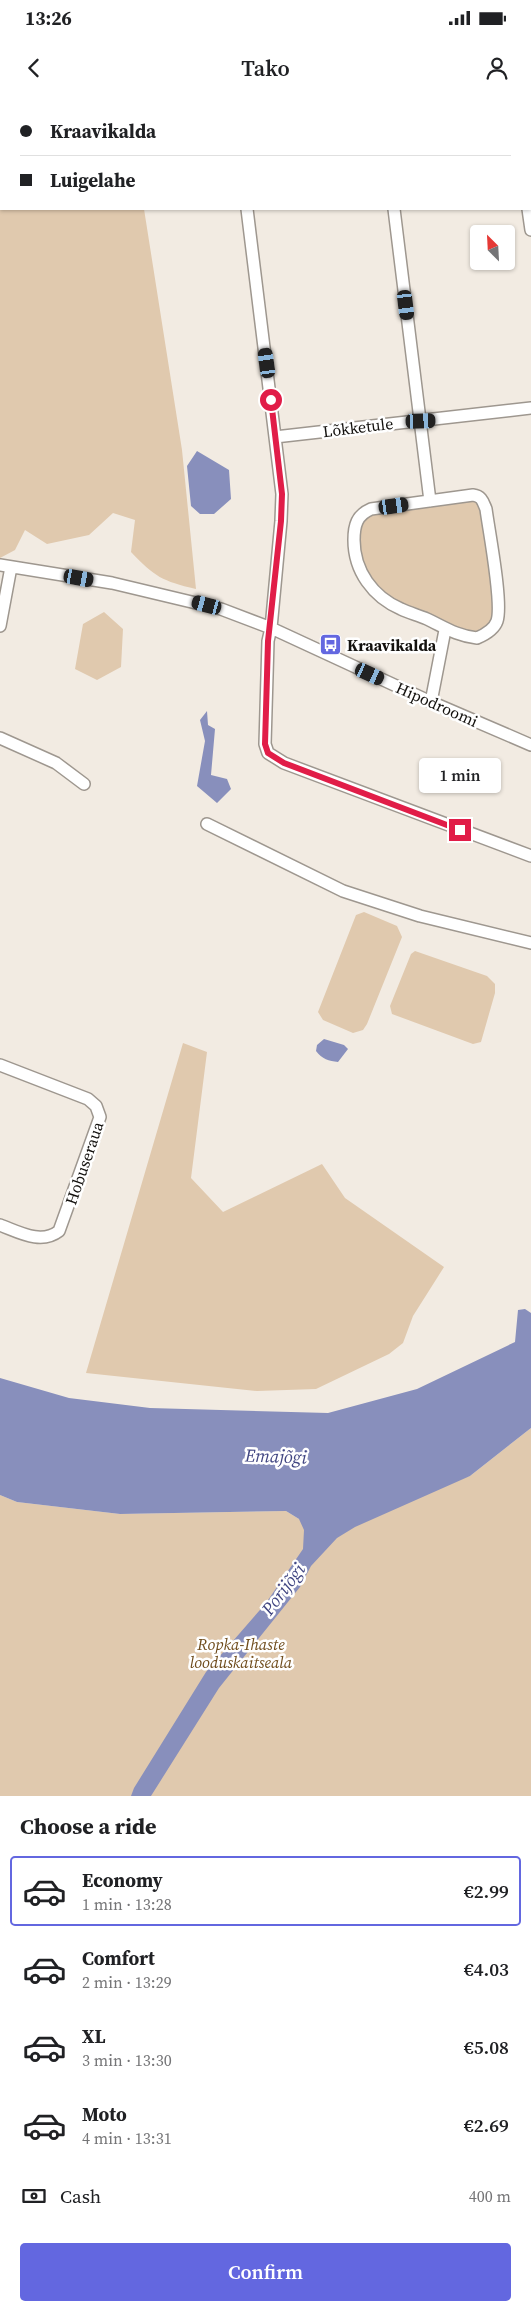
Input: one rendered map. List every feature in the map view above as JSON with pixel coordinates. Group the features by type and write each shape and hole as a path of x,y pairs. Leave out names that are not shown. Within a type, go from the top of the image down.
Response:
{"street":[{"path":"247,210 282,494 271,628 268,641 265,744 268,753 284,763 531,856"},
{"path":"394,210 430,501"},
{"path":"528,210 531,230"},
{"name":"Lõkketule","path":"275,437 531,408"},
{"path":"473,495 479,496 486,509 498,600 497,623 477,638 468,638 445,630 425,618 400,609 373,590 359,570 354,550 355,526 365,512 371,509 430,501 473,495"},
{"path":"0,626 6,566"},
{"name":"Hipodroomi","path":"6,566 155,592 221,609 271,628 430,702 531,745"},
{"path":"430,702 445,630"},
{"path":"0,738 56,763 84,784"},
{"path":"206,824 343,891 420,916 531,943"},
{"name":"Hobuseraua","path":"0,1066 88,1099 96,1106 100,1117 59,1230 48,1237 39,1238 0,1225"}],"green space":[{"path":"0,210 144,210 182,450 196,589 160,577 146,567 131,552 135,520 113,513 89,535 47,544 25,530 15,550 0,558"},
{"path":"474,498 480,501 497,608 491,624 476,635 453,630 378,593 357,556 361,517 369,512"},
{"path":"104,612 123,629 121,667 97,680 75,669 83,624"},
{"path":"364,912 397,926 402,937 367,1024 363,1030 353,1033 323,1020 318,1012 356,915"},
{"path":"415,951 487,976 495,984 495,993 481,1042 473,1044 392,1014 390,1006 411,954"},
{"path":"183,1043 207,1052 191,1178 223,1212 322,1164 345,1198 444,1267 413,1316 403,1343 389,1354 316,1389 257,1391 86,1373"},
{"name":"Ropka-Ihaste looduskaitseala","path":"531,1428 531,1796 0,1796 0,1495 17,1502 120,1514 286,1511 299,1519 470,1476"}],"water":[{"path":"197,451 229,470 231,499 214,514 200,514 191,506 187,466"},
{"path":"207,711 208,725 215,729 211,775 227,779 231,789 217,803 197,786 205,741 200,720"},
{"path":"324,1039 344,1045 348,1049 338,1062 326,1059 316,1051 317,1045"},
{"path":"525,1309 531,1313 531,1428 470,1476 355,1527 337,1538 311,1566 300,1587 219,1688 151,1796 131,1796 134,1788 206,1672 266,1603 303,1549 304,1530 299,1519 286,1511 120,1514 17,1502 0,1495 0,1378 69,1398 150,1408 328,1413 417,1389 515,1342 518,1310"}],"place":[{"name":"Kraavikalda","path":"331,645"}],"route":[{"path":"271,400 282,494 271,628 268,641 265,744 268,753 284,763 460,830"}],"water label":[{"name":"Emajõgi","path":"276,1456"},
{"name":"Porijõgi","path":"283,1589"}]}
